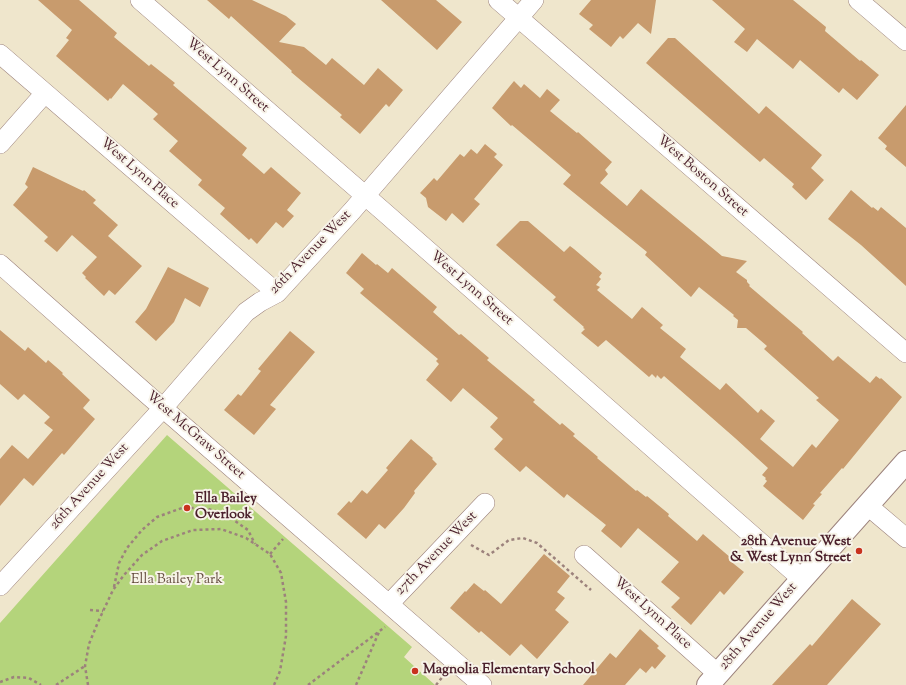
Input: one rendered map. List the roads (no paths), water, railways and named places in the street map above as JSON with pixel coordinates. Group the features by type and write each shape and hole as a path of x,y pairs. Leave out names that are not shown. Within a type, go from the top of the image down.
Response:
{"street":[{"name":"West Lynn Street","path":"140,0 802,580"},
{"name":"West Boston Street","path":"498,0 906,353"},
{"name":"26th Avenue West","path":"0,586 163,408 246,312 260,302 277,293 365,196 534,0"},
{"path":"858,0 906,41"},
{"name":"West Lynn Place","path":"0,54 277,293"},
{"path":"0,144 45,93"},
{"name":"West McGraw Street","path":"0,264 163,408 482,685"},
{"name":"28th Avenue West","path":"712,682 906,462"},
{"name":"27th Avenue West","path":"389,604 485,503"},
{"path":"867,506 906,538"},
{"name":"West Lynn Place","path":"584,555 712,682"}],"place":[{"name":"Ella Bailey Overlook","path":"187,508"},
{"name":"28th Avenue West & West Lynn Street","path":"859,551"},
{"name":"Magnolia Elementary School","path":"415,671"}],"park label":[{"name":"Ella Bailey Park","path":"177,581"}]}
